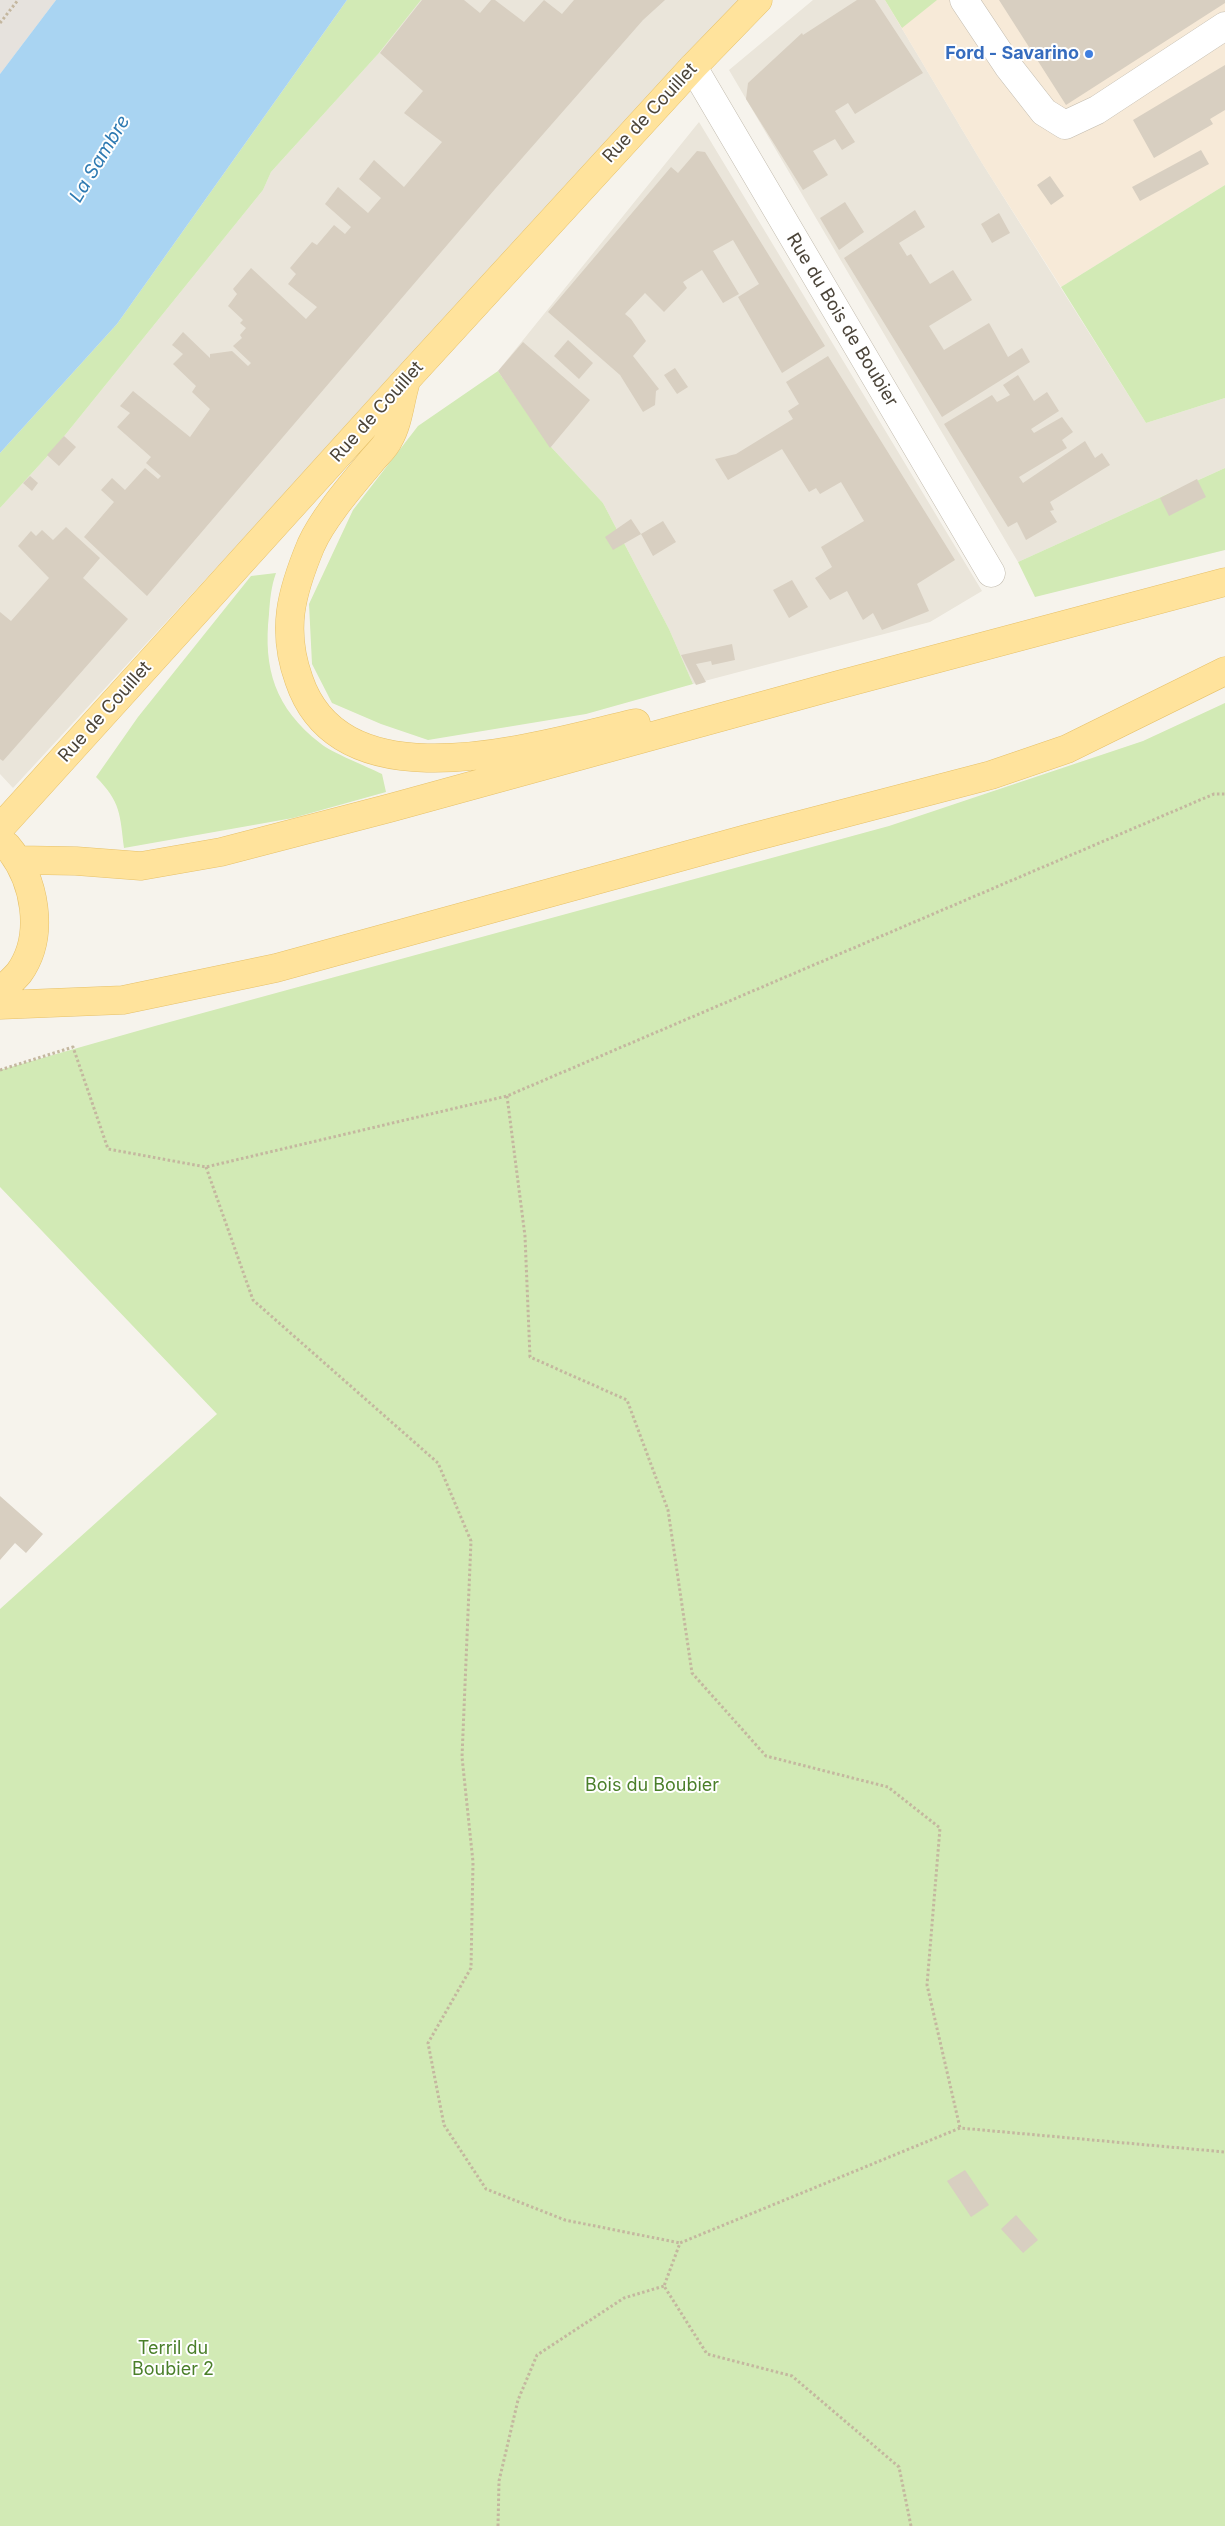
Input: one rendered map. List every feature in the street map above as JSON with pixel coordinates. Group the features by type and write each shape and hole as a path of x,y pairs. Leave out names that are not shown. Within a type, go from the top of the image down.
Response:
{"main road":[{"name":"Rue de Couillet","path":"0,828 406,380 693,67 758,0"},
{"path":"406,380 390,439 345,494 312,543 297,581 288,619 291,658 305,697 329,726 367,749 417,758 463,757 526,747 647,720 717,718"},
{"path":"19,860 76,861 141,866 220,852 390,808 1225,582"},
{"path":"0,1005 123,1000 276,968 746,839 991,775 1067,749 1225,671"},
{"path":"0,838 19,860 35,903 33,939 19,972 0,992"}],"street":[{"path":"964,0 1008,66 1044,112 1065,125 1097,110 1225,26"},
{"name":"Rue du Bois de Boubier","path":"693,67 991,573"}],"path":[{"path":"0,23 18,0"},
{"path":"0,1070 73,1047 108,1148 206,1166 507,1096 1214,794 1225,794"},
{"path":"507,1096 525,1236 530,1357 627,1400 668,1510 692,1673 766,1756 888,1786 940,1828 927,1985 960,2128"},
{"path":"206,1166 254,1300 438,1463 471,1541 462,1757 473,1862 471,1968 428,2043 444,2125 486,2190 564,2220 680,2243 960,2128 1225,2152"},
{"path":"664,2286 680,2243"},
{"path":"498,2526 499,2481 518,2400 537,2355 624,2298 664,2286"},
{"path":"664,2286 707,2354 792,2376 899,2466 910,2526"}],"shaded area":[{"path":"0,0 56,0 0,74"},
{"path":"421,0 743,0 620,130 13,788 0,774 0,508 53,450 263,190 271,172 379,53"},
{"path":"813,0 885,0 982,163 1146,423 1225,398 1225,468 1018,562 729,70"},
{"path":"885,0 1225,0 1225,185 1061,287 982,163"},
{"path":"699,122 982,591 930,622 693,684 669,629 603,503 552,448 498,371"}],"green space":[{"path":"347,0 421,0 379,53 271,172 263,190 53,450 0,508 0,453 117,324"},
{"path":"885,0 937,0 902,28"},
{"path":"1225,185 1225,398 1146,423 1061,287"},
{"path":"498,371 552,448 603,503 669,629 693,684 586,714 428,740 381,724 332,703 312,664 309,604 353,510 418,426"},
{"path":"1225,468 1225,550 1035,597 1018,562"},
{"path":"276,573 272,588 268,634 268,652 275,686 292,716 305,730 325,747 382,774 386,792 293,818 124,848 120,818 115,802 96,777 138,717 251,576"},
{"name":"Bois du Boubier","path":"1225,703 1225,2526 0,2526 0,1609 217,1414 0,1187 0,1070 889,826 1143,741"}],"water":[{"name":"La Sambre","path":"56,0 347,0 117,324 0,453 0,74"}],"building":[{"path":"422,0 464,0 480,13 491,0 495,0 524,22 544,0 562,14 574,0 665,0 643,20 495,189 147,596 84,537 114,502 101,490 112,478 125,490 145,468 158,479 161,476 146,463 151,457 117,427 130,413 120,406 133,391 190,437 210,409 192,392 196,386 173,364 183,354 172,345 183,332 210,358 210,354 232,351 248,366 251,363 233,346 242,338 240,335 246,328 240,323 243,320 228,306 237,294 233,289 251,268 306,319 317,307 288,284 296,274 290,268 312,242 317,245 334,225 345,234 351,227 325,204 338,187 368,213 381,198 359,179 374,160 404,187 442,142 404,113 423,91 380,53"},
{"path":"857,0 875,0 923,73 855,114 848,103 835,111 855,142 842,150 835,139 813,151 828,175 803,190 746,99 748,83 802,33 803,35"},
{"name":"Ford - Savarino","path":"999,0 1225,0 1225,3 1066,105"},
{"path":"1225,65 1225,110 1210,119 1213,124 1154,158 1133,120"},
{"path":"1201,150 1209,164 1140,201 1132,187"},
{"path":"697,151 705,152 825,346 782,373 738,297 759,284 733,240 713,251 739,294 723,303 702,270 683,282 687,288 664,312 645,293 625,314 631,319 646,341 633,356 659,389 656,391 655,405 643,412 620,375 548,312 671,167 678,173"},
{"path":"1050,176 1064,196 1051,205 1037,185"},
{"path":"845,202 864,232 839,250 820,218"},
{"path":"915,210 925,227 899,243 907,256 911,254 930,284 953,270 972,300 929,326 944,350 989,323 1008,357 1022,348 1030,362 942,417 844,258"},
{"path":"999,213 1010,233 992,243 981,224"},
{"path":"568,340 593,363 579,379 554,356"},
{"path":"523,342 590,400 550,448 498,371"},
{"path":"828,356 955,560 917,584 929,611 882,630 873,613 863,620 847,591 830,600 815,578 832,567 821,547 864,521 841,482 820,494 816,488 809,492 782,449 728,480 715,459 736,454 793,419 788,411 799,404 786,382"},
{"path":"675,368 688,387 677,394 664,375"},
{"path":"1018,375 1034,401 1047,392 1059,411 1031,429 1034,433 1062,417 1073,432 1062,440 1067,448 1019,477 1023,483 1085,441 1095,458 1102,453 1110,465 1050,502 1054,510 1050,511 1057,522 1026,540 1017,522 1008,527 944,424 992,395 997,402 1010,395 1003,385"},
{"path":"64,436 76,447 59,466 47,455"},
{"path":"30,476 38,483 32,491 23,483"},
{"path":"1197,479 1206,497 1169,516 1160,498"},
{"path":"631,519 641,534 613,550 605,537"},
{"path":"663,521 676,542 653,556 641,534"},
{"path":"66,527 100,558 83,578 128,619 3,761 0,759 0,612 11,621 49,578 18,546 31,531 36,536 42,530 53,540"},
{"path":"792,580 808,607 789,618 773,590"},
{"path":"732,644 735,660 712,665 711,661 696,664 706,682 696,685 681,655"},
{"path":"0,1496 43,1534 26,1553 15,1543 0,1560"},
{"path":"965,2170 989,2205 971,2217 947,2181"},
{"path":"1016,2215 1038,2240 1023,2253 1001,2229"}],"place":[{"name":"Ford - Savarino","path":"1089,54"}],"park label":[{"name":"Terril du Boubier 2","path":"173,2359"}]}
